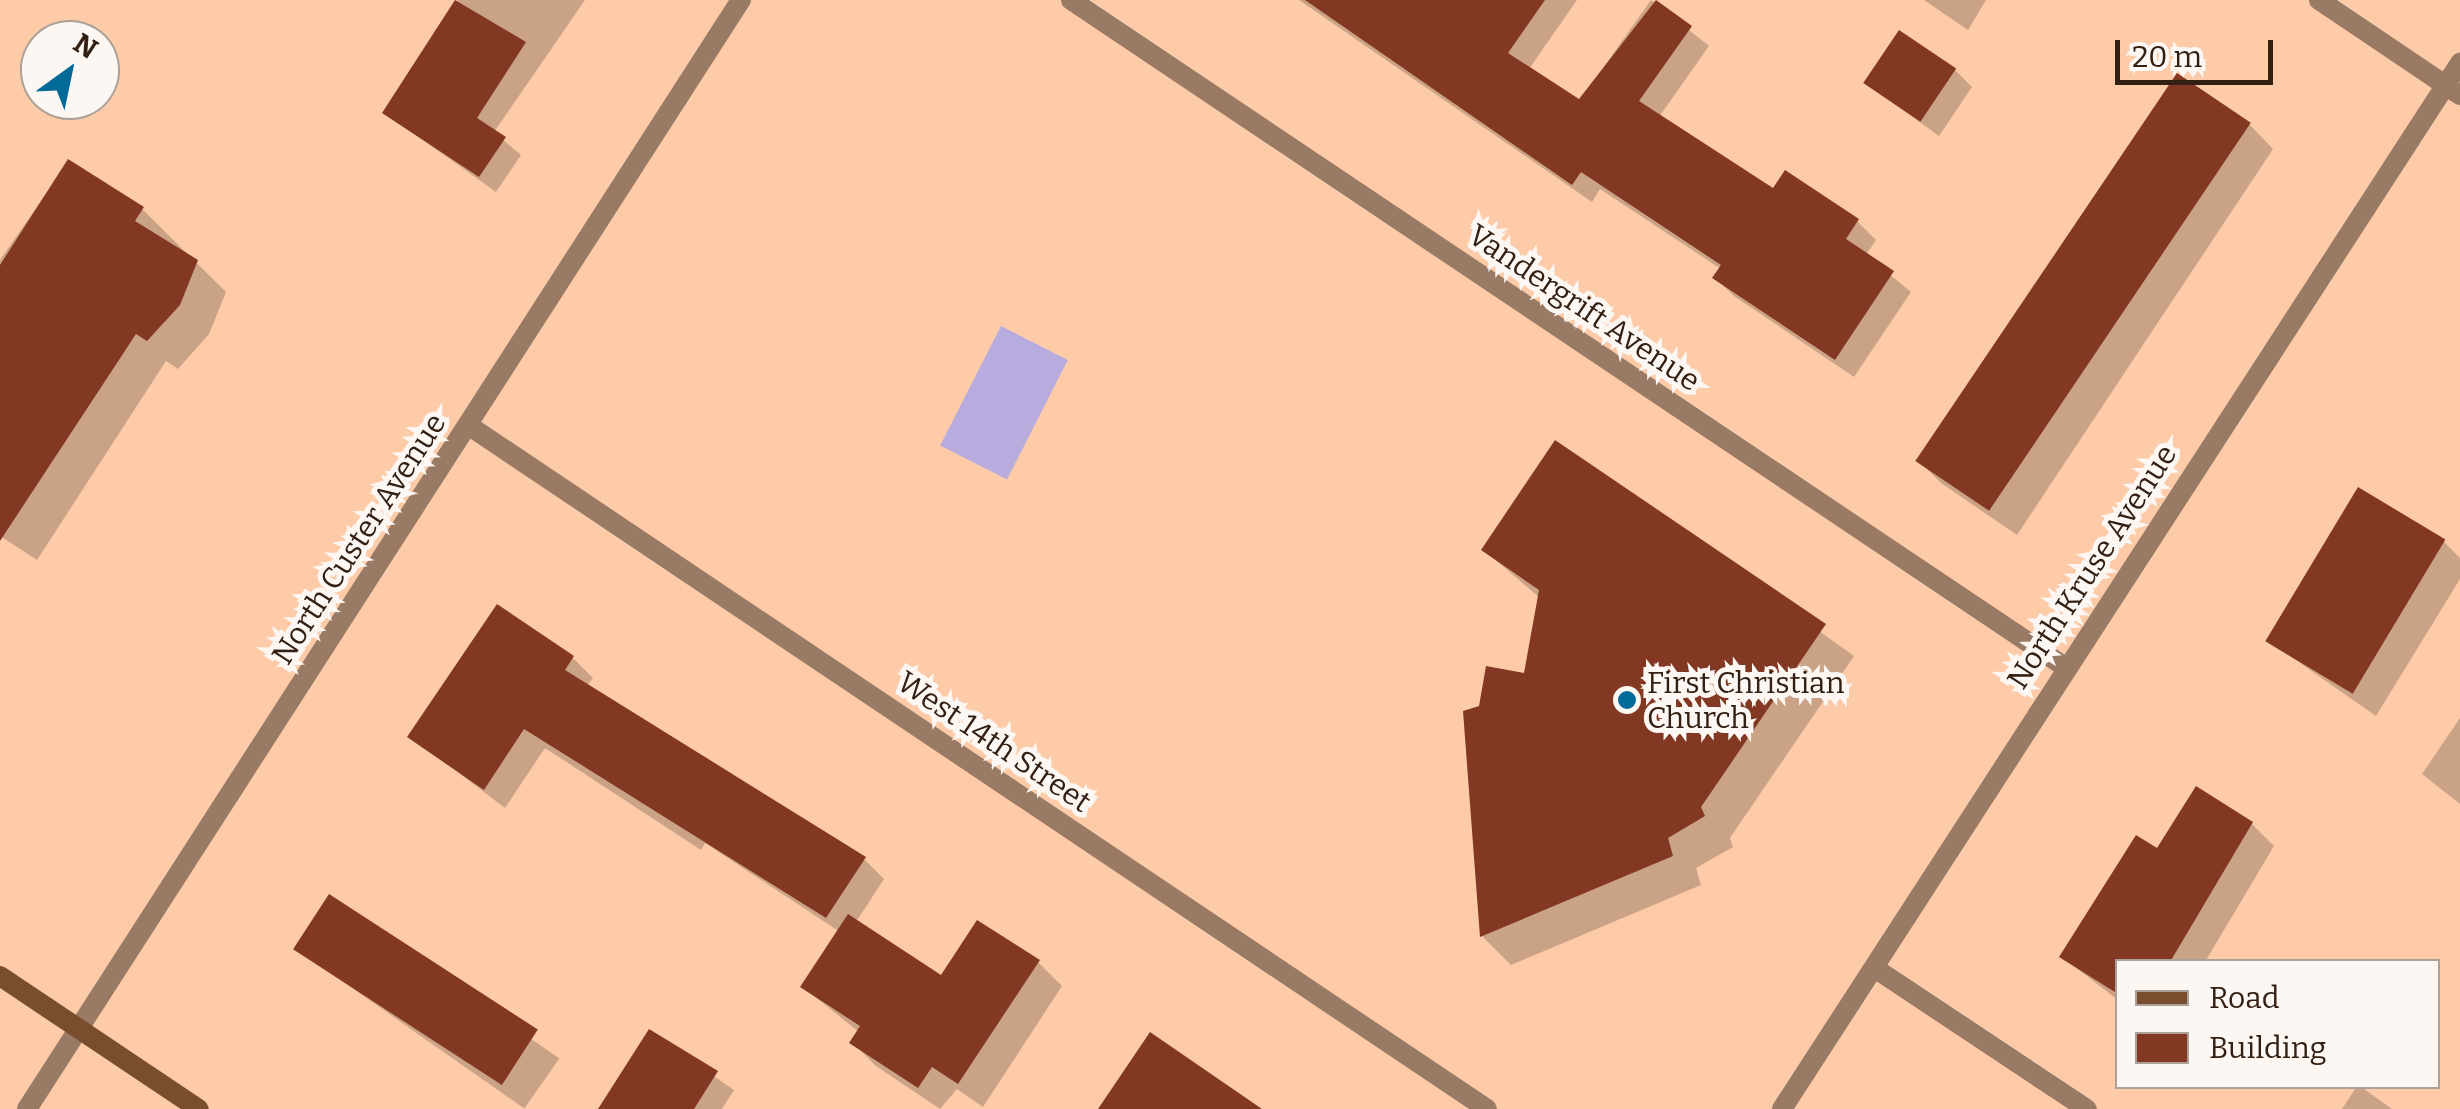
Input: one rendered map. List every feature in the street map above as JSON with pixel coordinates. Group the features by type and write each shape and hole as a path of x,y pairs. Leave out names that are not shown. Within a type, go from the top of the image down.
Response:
{"main road":[{"path":"0,976 199,1109"}],"street":[{"name":"North Custer Avenue","path":"27,1109 741,0"},
{"name":"Vandergrift Avenue","path":"1071,0 2062,665"},
{"path":"2319,0 2453,90"},
{"name":"North Kruse Avenue","path":"1782,1109 1876,969 2062,665 2453,90 2460,63"},
{"name":"West 14th Street","path":"468,425 1487,1109"},
{"path":"1876,969 2087,1109"}],"shaded area":[{"path":"1001,326 1068,360 1007,479 940,445"}],"building":[{"path":"455,0 526,42 477,118 506,137 479,177 382,113"},
{"path":"1305,0 1545,0 1508,53 1579,99 1656,0 1692,26 1639,101 1773,188 1785,170 1859,219 1846,239 1894,271 1835,360 1712,278 1721,265 1581,172 1572,185"},
{"path":"1899,30 1956,69 1920,122 1863,83"},
{"path":"2177,73 2251,123 1989,511 1915,461"},
{"path":"68,159 144,207 135,221 198,260 180,305 147,341 136,334 0,541 0,265"},
{"path":"1555,440 1826,624 1701,807 1705,816 1668,838 1673,856 1480,937 1463,711 1479,706 1486,666 1524,673 1539,590 1481,550"},
{"path":"2358,487 2445,540 2353,694 2265,641"},
{"path":"497,604 574,656 565,670 866,857 826,918 524,729 484,790 407,737"},
{"path":"2196,786 2253,822 2172,959 2115,959 2115,992 2059,957 2136,835 2157,848"},
{"path":"329,894 538,1030 502,1085 293,949"},
{"path":"848,914 941,975 977,920 1040,960 958,1084 932,1067 918,1088 849,1043 860,1026 800,987"},
{"path":"649,1029 718,1071 694,1109 598,1109"},
{"path":"1150,1032 1262,1109 1098,1109"}],"place":[{"name":"First Christian Church","path":"1627,700"}]}
